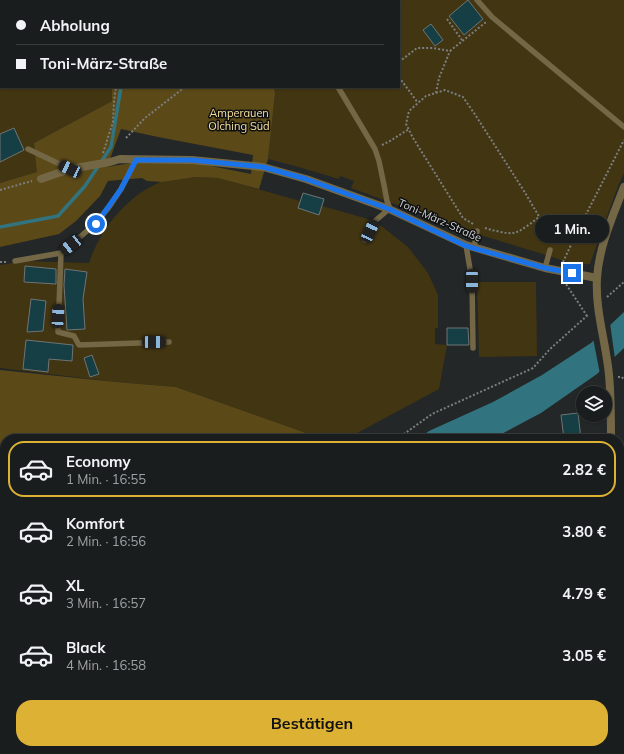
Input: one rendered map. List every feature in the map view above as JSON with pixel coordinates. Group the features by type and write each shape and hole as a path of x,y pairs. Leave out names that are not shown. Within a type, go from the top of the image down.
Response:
{"street":[{"name":"Toni-März-Straße","path":"41,178 70,169 120,159 192,160 263,167 306,179 389,209 466,246 545,268 597,278"},
{"path":"611,434 608,372 598,305 597,278 601,253 614,211 624,187"},
{"path":"614,211 624,210"}],"lane":[{"path":"477,0 492,17 624,128"},
{"path":"339,88 374,148 379,161 389,206 389,209 374,221 365,240"},
{"path":"28,149 70,169"},
{"path":"15,261 61,253 80,238 96,224 121,189 136,160"},
{"path":"474,248 477,228"},
{"path":"466,246 472,281 473,348"},
{"path":"545,268 550,250"},
{"path":"61,253 58,332 74,336 79,345 169,342"}],"path":[{"path":"436,93 439,78 450,51 492,17"},
{"path":"447,19 462,40"},
{"path":"400,61 417,48 433,48 450,51"},
{"path":"400,78 418,103"},
{"path":"99,164 113,122 116,88"},
{"path":"126,138 145,118 184,88"},
{"path":"477,228 463,218 413,138 406,124 409,111 426,96 445,90 463,96 548,230 551,242 550,250"},
{"path":"374,148 390,141 409,129"},
{"path":"587,316 559,271 576,232 624,140"},
{"path":"0,190 41,178"},
{"path":"485,228 514,234 539,216"},
{"path":"404,434 432,414 533,368 550,349 624,282"},
{"path":"616,377 622,377 624,380"}],"shaded area":[{"path":"400,0 624,0 624,173 590,264 574,264 477,234 351,188 354,181 340,176 339,179 268,159 275,94 274,88 400,88"},
{"path":"0,88 112,88 112,101 34,143 38,172 0,183"},
{"path":"195,177 219,178 300,201 303,193 324,199 322,206 375,221 408,247 428,273 438,295 438,328 435,328 435,344 447,345 439,389 355,434 309,434 176,387 116,382 0,368 0,265 25,261 89,263 96,245 104,231 125,206 152,186 173,179"},
{"path":"477,282 536,282 537,356 479,357"}],"green space":[{"name":"Amperauen Olching Süd","path":"112,88 274,88 275,94 268,159 259,189 218,178 195,177 162,182 147,181 142,178 108,181 100,196 76,221 59,234 0,247 0,183 37,172 34,143 112,101","holes":["121,129 253,155 251,174 196,163 137,162 107,167"]},
{"path":"0,370 176,387 309,434 0,434"}],"water":[{"path":"624,312 624,348 597,374 580,386 576,386 576,389 541,413 501,434 425,434 493,402 542,375 591,343"}],"pier":[{"path":"610,323 615,359 600,374 593,338"}],"building":[{"path":"468,0 483,19 464,35 449,16"},
{"path":"431,24 443,40 435,46 423,30"},
{"path":"14,128 24,150 0,162 0,134"},
{"path":"303,193 324,199 319,215 298,208"},
{"path":"25,266 56,269 56,284 24,282"},
{"path":"65,269 87,272 83,299 85,329 67,330 64,285"},
{"path":"31,299 46,301 43,331 27,332"},
{"path":"447,328 468,328 469,345 447,345"},
{"path":"26,340 73,345 72,361 49,359 48,372 23,369"},
{"path":"92,355 99,374 90,377 84,358"},
{"path":"576,413 576,422 579,422 580,434 563,434 561,415"}],"waterway":[{"path":"0,227 58,216 85,186 111,147 121,88"}],"route":[{"path":"96,224 121,189 136,160 192,160 263,167 306,179 389,209 466,246 545,268 572,273"}]}
